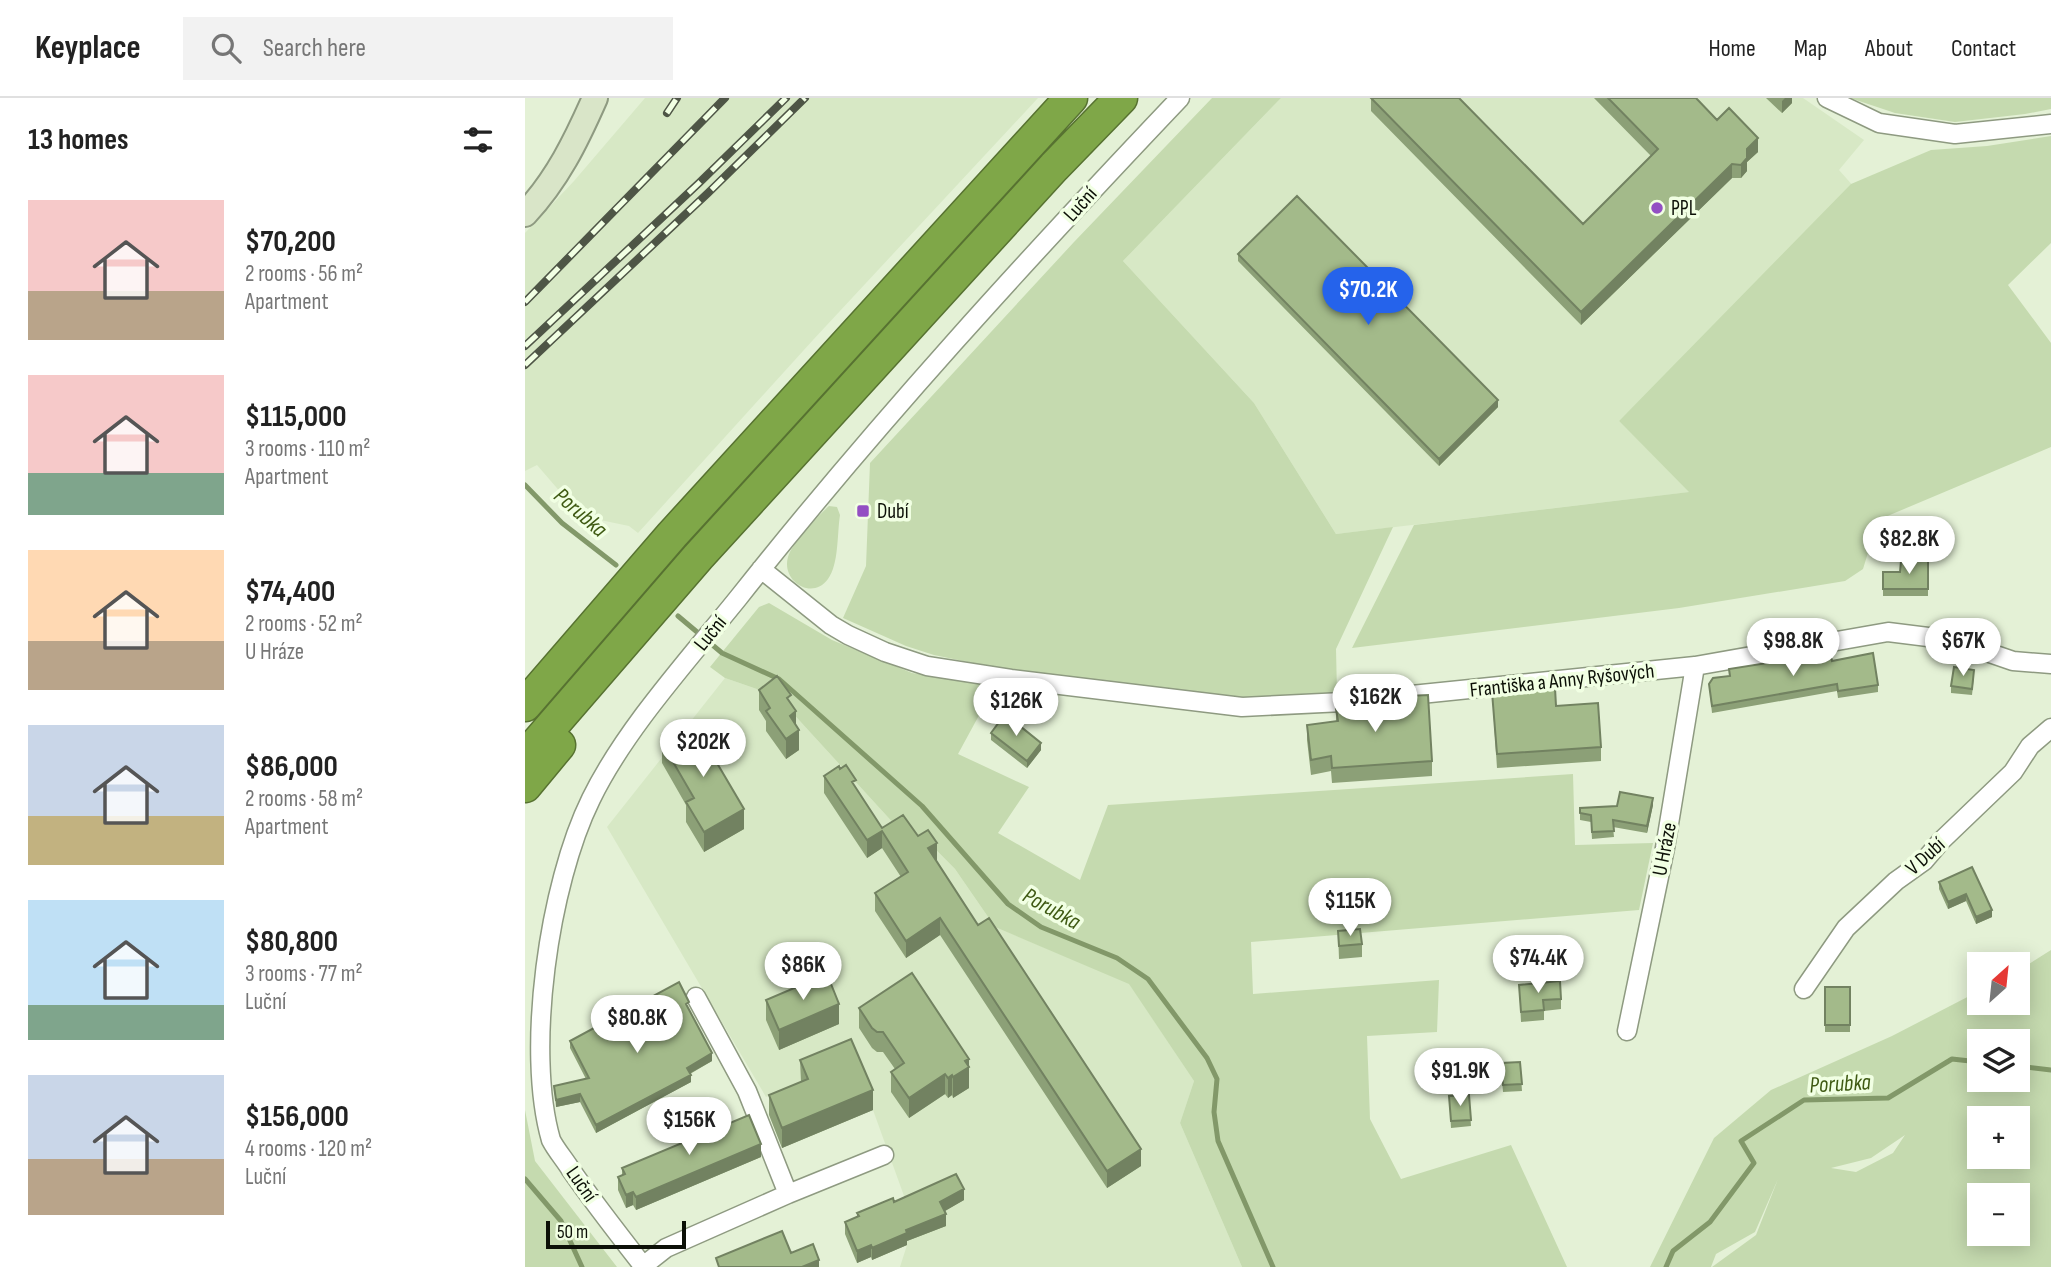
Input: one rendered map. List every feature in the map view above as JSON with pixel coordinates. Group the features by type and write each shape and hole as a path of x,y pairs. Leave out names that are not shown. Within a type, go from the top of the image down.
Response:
{"highway":[{"path":"525,705 673,535 1071,98"},
{"path":"525,757 698,557 1054,167 1121,98"},
{"path":"525,689 595,625"},
{"path":"525,786 586,713 621,647"}],"street":[{"path":"525,215 543,195 575,145 594,98"},
{"name":"Luční","path":"644,1266 594,1203 551,1141 537,1073 538,994 543,954 565,859 591,797 628,738 678,673 892,412 1179,98"},
{"path":"1828,98 1879,123 1955,134 2051,124"},
{"name":"Františka a Anny Ryšových","path":"761,569 831,625 885,652 927,666 1011,679 1241,706 1343,702 1695,666 1888,632 1952,640 2013,661 2051,664"},
{"name":"U Hráze","path":"1627,1031 1665,848 1695,666"},
{"name":"V Dubí","path":"1804,989 1846,928 1896,881 1924,861 1941,841 2013,772 2031,746 2051,727"},
{"path":"696,997 747,1091 788,1194"},
{"path":"644,1266 666,1248 884,1155"}],"shaded area":[{"path":"645,98 1038,98 638,533 629,526 581,516 537,465 525,471 525,233"},
{"path":"1212,98 1281,98 1123,261 1254,403 1336,534 1393,527 1336,649 1337,693 1229,700 992,667 934,655 906,646 843,618 866,566 870,463 1074,242"},
{"path":"1281,98 1803,98 1864,140 1839,170 1855,188 1619,421 1690,492 1336,534 1254,403 1123,261"},
{"path":"1850,98 2051,98 2051,109 1955,122 1895,113"},
{"path":"2051,136 2051,243 2008,285 2051,343 2051,447 1878,520 1863,569 1845,581 1679,608 1352,648 1414,525 1689,492 1619,421 1851,184 1931,150 1987,146"},
{"path":"829,506 837,507 840,515 832,573 821,585 806,588 799,585 789,574 788,557 800,537"},
{"path":"769,603 832,640 912,673 1004,687 983,708 958,754 1029,787 998,833 1080,880 1108,805 1573,774 1575,845 1653,843 1639,910 1251,942 1253,994 1439,980 1437,1032 1367,1036 1370,1119 1401,1179 1511,1145 1567,1267 1242,1267 1180,1123 1194,1081 1129,984 995,927 955,869 926,840 896,826 777,696 725,678 710,667 759,607"},
{"path":"725,678 777,696 896,826 925,840 955,869 995,927 1129,983 1194,1081 1180,1123 1242,1267 900,1267 907,1245 908,1207 873,1110 851,1059 766,1097 607,827"},
{"path":"2051,950 2051,1267 1712,1267 1756,1235 1778,1179 1755,1232 1716,1254 1711,1267 1650,1267 1714,1138 1771,1090 1892,1036 1967,997 1967,1015 2030,1015 2030,963","holes":["1905,1135 1893,1153 1856,1172 1831,1168 1871,1158"]},
{"path":"525,1110 535,1161 617,1267 525,1267"}],"building":[{"name":"PPL","path":"1371,98 1459,98 1583,224 1658,149 1608,98 1696,98 1717,120 1729,108 1758,138 1747,149 1747,158 1741,165 1732,164 1581,312"},
{"path":"1297,196 1498,400 1439,459 1238,254"},
{"path":"1928,557 1928,589 1883,589 1883,572 1900,572 1901,561"},
{"path":"1830,653 1832,661 1873,653 1878,685 1838,691 1837,684 1712,706 1709,684 1713,678 1730,676 1729,669"},
{"path":"1954,667 1974,670 1972,689 1951,686"},
{"path":"777,676 791,695 787,698 796,711 790,716 799,730 786,739 766,711 770,708 759,690"},
{"path":"1555,688 1556,706 1598,703 1601,747 1497,754 1492,692"},
{"path":"1428,695 1432,761 1332,768 1331,756 1311,760 1307,725 1338,721 1336,709 1362,702 1386,718 1385,697"},
{"path":"1005,714 1041,743 1027,761 991,733"},
{"path":"694,724 744,809 704,832 686,802 694,798 662,743"},
{"path":"846,765 856,780 852,782 882,828 903,815 918,836 928,830 937,843 928,848 978,925 989,918 1141,1149 1107,1171 940,918 906,941 875,893 908,872 882,831 867,840 824,776 839,766 840,769"},
{"path":"1620,792 1653,798 1647,826 1613,820 1614,831 1592,832 1591,815 1580,813 1580,808 1617,806"},
{"path":"1972,867 1992,910 1976,917 1966,894 1948,902 1939,882"},
{"path":"1360,929 1362,944 1339,946 1338,931"},
{"path":"912,973 969,1059 965,1061 969,1067 953,1077 952,1075 948,1078 945,1074 909,1098 891,1072 904,1063 883,1032 872,1028 859,1008"},
{"path":"827,974 839,1004 779,1030 766,1000"},
{"path":"1560,981 1561,999 1543,1000 1544,1010 1521,1012 1519,985"},
{"path":"679,982 689,1002 686,1004 712,1053 687,1068 691,1075 596,1125 580,1094 556,1100 554,1086 589,1078 570,1041"},
{"path":"1825,987 1850,987 1850,1025 1825,1025"},
{"path":"851,1039 873,1090 782,1128 769,1095 808,1079 800,1060"},
{"path":"1520,1062 1522,1084 1503,1085 1501,1063"},
{"path":"1469,1095 1471,1120 1451,1121 1449,1096"},
{"path":"749,1115 761,1144 636,1197 633,1192 626,1195 618,1177 625,1174 622,1168"},
{"path":"956,1174 964,1189 940,1202 946,1214 906,1230 907,1233 872,1248 871,1245 857,1251 845,1222 859,1216 857,1213 893,1198 894,1202"},
{"path":"782,1231 791,1253 813,1244 819,1260 802,1267 719,1267 716,1258"}],"waterway":[{"name":"Porubka","path":"525,485 562,523 616,565"},
{"name":"Porubka","path":"678,616 722,653 779,679 922,806 1008,904 1041,927 1117,958 1148,979 1207,1058 1217,1079 1214,1112 1218,1141 1273,1267"},
{"name":"Porubka","path":"1666,1267 1673,1251 1710,1222 1754,1163 1741,1141 1804,1100 1888,1098 1952,1059 1967,1061"},
{"name":"Porubka","path":"2030,1067 2051,1070"},
{"path":"525,1179 561,1221 582,1267"}],"railway":[{"path":"667,113 677,98"},
{"path":"525,302 725,98"},
{"path":"525,346 786,98"},
{"path":"525,365 805,98"}],"place":[{"name":"PPL","path":"1657,208"},
{"name":"Dubí","path":"863,511"}]}
